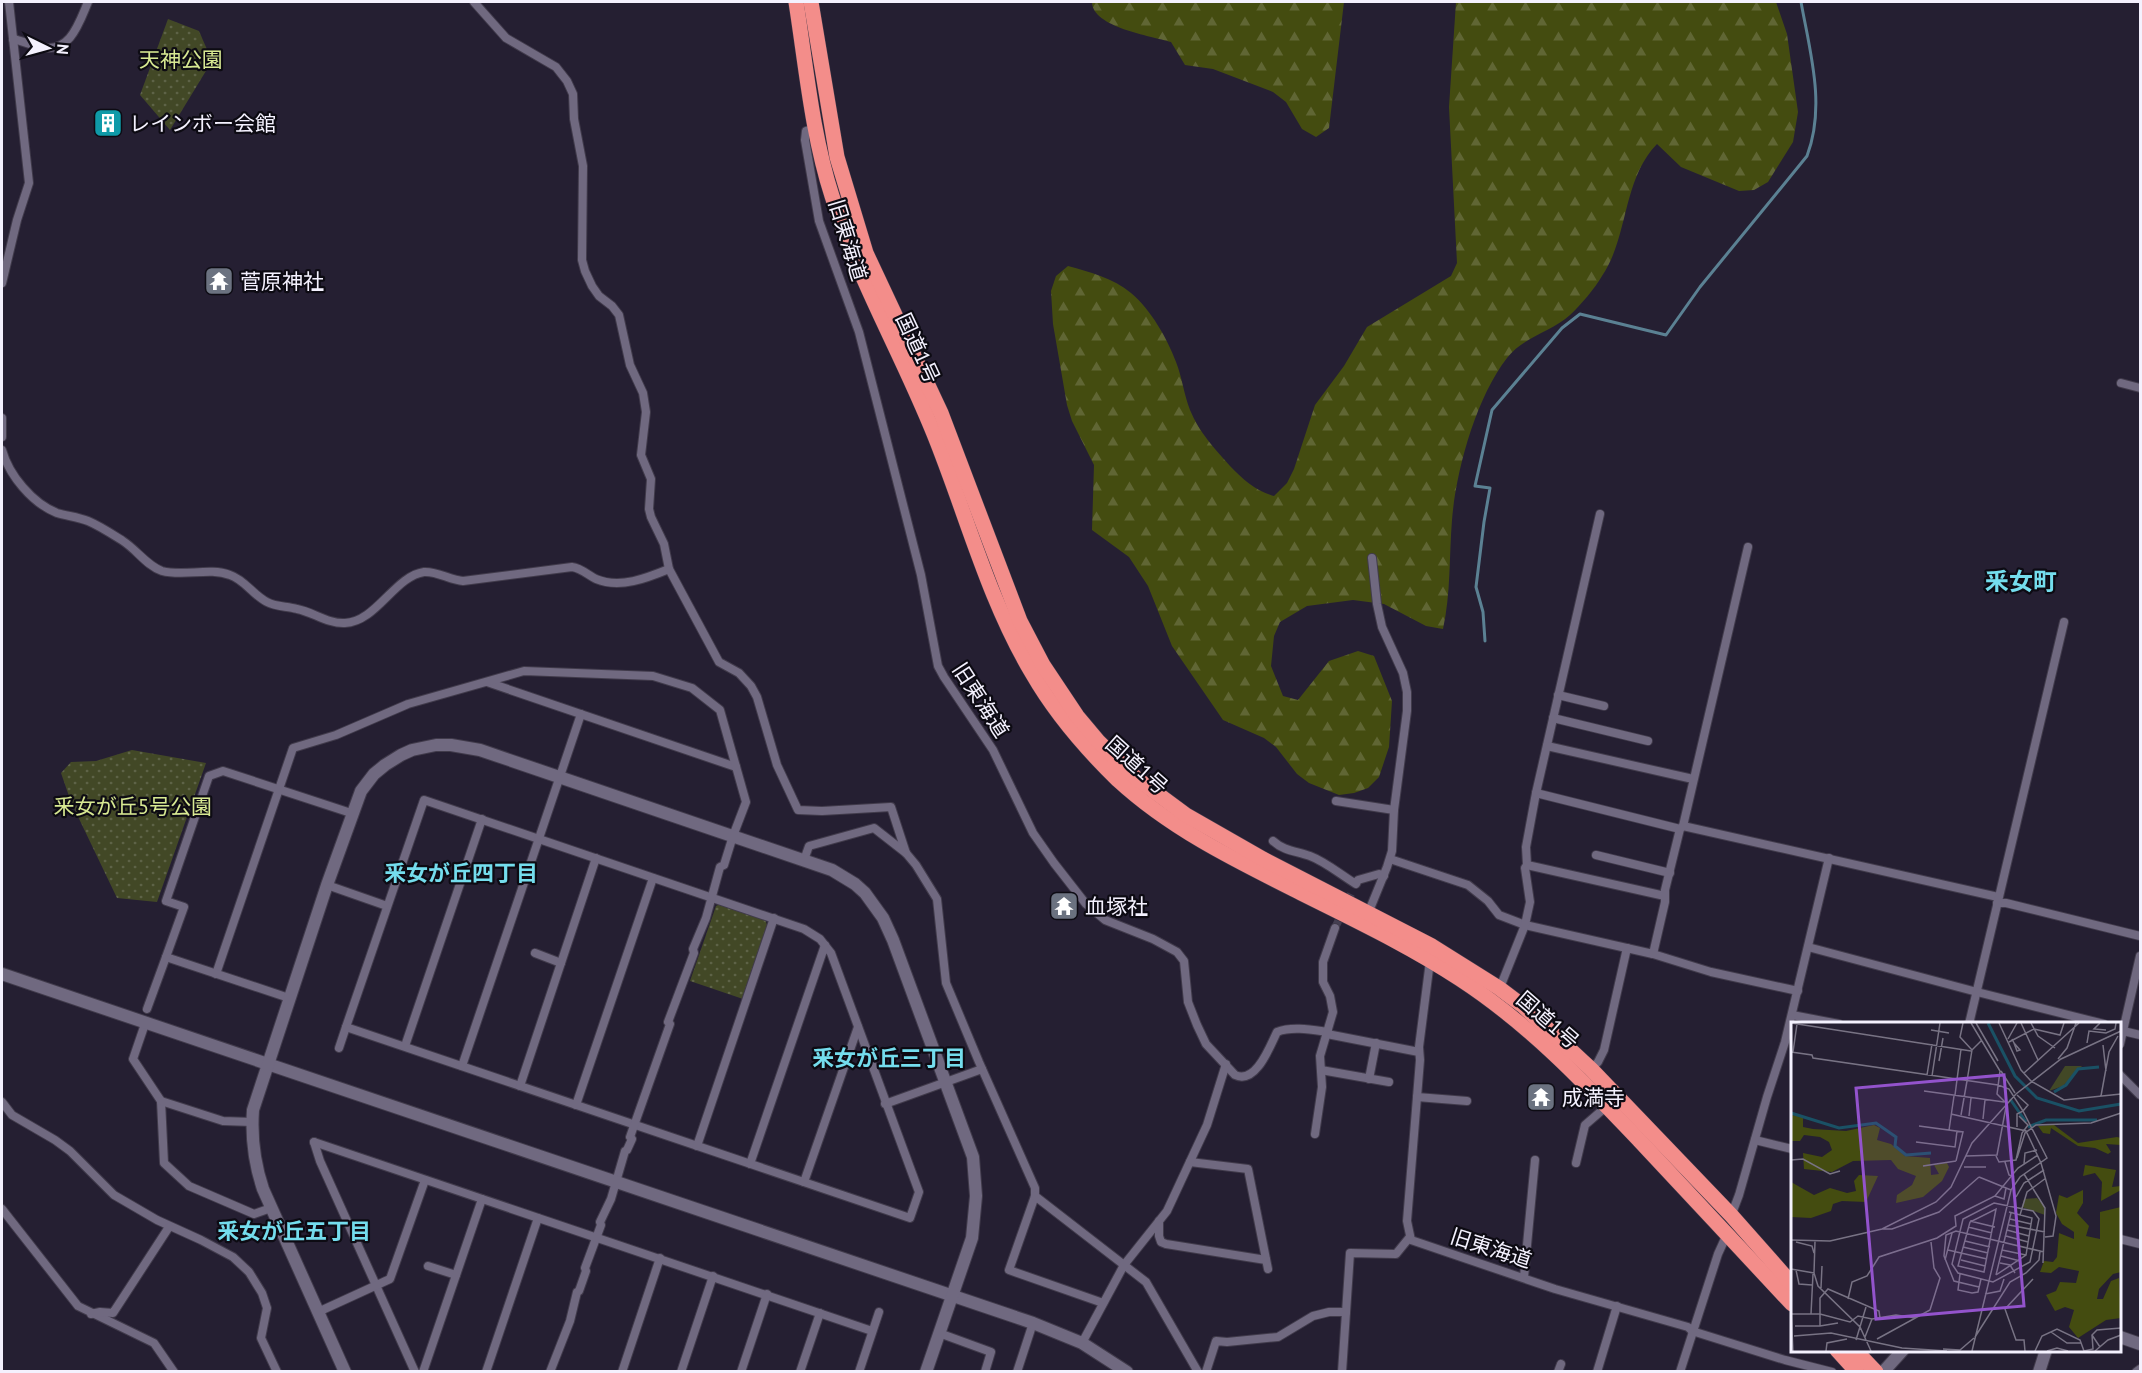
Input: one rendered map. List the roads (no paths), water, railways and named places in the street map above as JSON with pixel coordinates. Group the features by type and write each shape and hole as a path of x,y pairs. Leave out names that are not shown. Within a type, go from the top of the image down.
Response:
{"highway":[{"name":"国道1号","path":"802,2 823,127 831,195 849,245 930,425 1005,619 1030,671 1066,725 1101,763 1139,798 1222,853 1366,919 1432,946 1497,995 1607,1106 1791,1303"},
{"name":"国道1号","path":"1366,919 1430,961 1497,995 1547,1026 1592,1069 1731,1215 1791,1283"},
{"path":"1839,1352 1855,1370"},
{"path":"1857,1352 1876,1371"}],"street":[{"path":"2,283 17,220 29,183 9,2"},
{"path":"13,39 41,47 60,47 70,38 87,2"},
{"path":"474,2 506,38 556,67 567,81 573,94 574,119 583,166 582,260 592,286 619,315 630,365 643,393 646,412 642,455 651,479 649,509 664,544 669,569 719,663 739,673 752,686 777,765 798,810 822,812 891,807 906,853"},
{"name":"旧東海道","path":"823,127 806,131 805,140 819,221 859,332 921,575 938,666 993,750 1033,833 1086,904 1105,920 1153,939 1177,952 1184,961 1188,1002 1197,1025 1206,1044 1235,1075 1249,1076 1262,1063 1277,1032 1301,1029 1419,1052"},
{"path":"2121,383 2140,388"},
{"path":"2,418 2,436"},
{"path":"2,450 10,469 21,484 45,507 87,520 108,531 135,548 154,568 166,572 208,572 231,575 266,601 334,622 346,623 363,617 411,577 426,572 463,581 578,567 595,578 614,583 644,579 669,569"},
{"path":"1497,995 1525,925 1530,902 1525,868 1527,865 1526,846 1600,514"},
{"path":"1653,954 1665,890 1694,779 1748,547"},
{"path":"1366,919 1390,859 1394,810 1403,751 1407,692 1403,674 1382,627 1372,558"},
{"path":"1969,1022 2064,622"},
{"path":"216,974 293,748 336,735 394,709 524,671 652,676 692,688 720,710 746,802 729,853 724,865 720,867 693,950 694,953 668,1022 670,1024 642,1107 634,1124 630,1137 632,1139 622,1158 569,1318 570,1321 550,1371"},
{"path":"487,682 736,767"},
{"path":"1558,695 1604,706"},
{"path":"462,1066 581,714"},
{"path":"1553,718 1648,741"},
{"path":"345,1371 271,1208 256,1169 252,1148 252,1122 256,1096 351,813 361,791 374,774 401,754 425,747 451,745 465,747 832,870 865,893 878,911 893,940 967,1137 976,1174 972,1238 926,1371"},
{"path":"1547,746 1694,779"},
{"path":"271,1208 254,1214 189,1186 164,1163 161,1101 133,1059 184,908 166,901 209,776 223,771 351,813"},
{"path":"1536,793 1682,828 1829,858 2140,936"},
{"path":"339,1048 346,1027 387,906 424,800 774,918 804,929 825,945 831,953 919,1192 910,1218 346,1027"},
{"path":"1336,801 1394,810"},
{"path":"405,1046 482,819"},
{"path":"804,860 810,846 874,828 906,853 916,865 937,899 946,983 1035,1188 1035,1196 1010,1270 1103,1303"},
{"path":"1273,841 1290,851 1310,856 1356,884"},
{"path":"1596,855 1670,873"},
{"path":"520,1086 596,858"},
{"path":"1680,1371 1739,1195 1792,1015 1829,858"},
{"path":"1390,859 1468,885 1488,901 1499,915 1525,925 1653,954 1711,972 1798,992"},
{"path":"1527,865 1665,896"},
{"path":"1351,894 1358,880 1379,874 1384,876"},
{"path":"576,1105 653,878"},
{"path":"327,885 387,906"},
{"path":"697,1146 774,918"},
{"path":"1315,1134 1322,1088 1320,1056 1333,1012 1330,996 1322,978 1324,957 1335,928"},
{"path":"750,1164 825,945"},
{"path":"1808,947 2100,1022"},
{"path":"1592,1069 1604,1050 1627,948"},
{"path":"535,953 561,963"},
{"path":"2140,956 2137,983 2122,1029 2140,1035"},
{"path":"166,957 290,998"},
{"path":"1342,1371 1350,1253 1396,1254 1409,1238 1407,1221 1419,1052 1430,961"},
{"path":"2,974 146,1015 267,1064 1033,1323 1082,1343 1127,1371"},
{"path":"1792,1015 1833,1022"},
{"path":"804,1182 858,1026"},
{"path":"1369,1079 1376,1043"},
{"path":"1082,1343 1124,1264 1160,1221 1207,1125 1226,1064"},
{"path":"885,1104 982,1069"},
{"path":"1321,1070 1389,1082"},
{"path":"2121,1076 2140,1095"},
{"path":"1417,1097 1467,1101"},
{"path":"161,1101 223,1121 252,1122"},
{"path":"2,1102 12,1115 70,1151 114,1195 169,1227 201,1240 233,1257 249,1272 262,1293 267,1308 261,1338 271,1363 277,1371"},
{"path":"1576,1163 1585,1125 1607,1106"},
{"path":"1755,1140 1791,1149"},
{"path":"415,1371 320,1161 314,1142 872,1331"},
{"path":"1524,1277 1535,1160"},
{"path":"1160,1221 1161,1242 1267,1264 1248,1169 1190,1162"},
{"path":"318,1312 390,1279 425,1180"},
{"path":"1035,1196 1146,1282 1198,1371"},
{"path":"423,1371 482,1199"},
{"path":"2,1209 78,1306 154,1343 174,1371"},
{"path":"486,1371 538,1218"},
{"path":"91,1314 113,1313 169,1227"},
{"name":"旧東海道","path":"1409,1238 1415,1243 1555,1289 1688,1327 1692,1331 1785,1360 1832,1371 1855,1370"},
{"path":"2121,1239 2140,1244"},
{"path":"622,1371 660,1258"},
{"path":"428,1266 456,1275"},
{"path":"681,1371 713,1276"},
{"path":"741,1371 767,1294"},
{"path":"1597,1371 1617,1306"},
{"path":"859,1371 879,1312"},
{"path":"1206,1371 1216,1341 1278,1337 1313,1316 1329,1312 1346,1312"},
{"path":"800,1371 820,1313"},
{"path":"1017,1371 1033,1323"},
{"path":"939,1333 991,1352 984,1371"},
{"path":"2121,1337 2140,1344"},
{"path":"1883,1371 1901,1352"},
{"path":"2039,1371 2045,1352"}],"waterway":[{"path":"1485,641 1483,612 1476,587 1490,488 1475,486 1492,410 1562,328 1580,314 1666,335 1700,287 1807,156 1813,137 1816,98 1812,60 1801,2"}],"tunnel":[{"path":"1335,928 1351,894"}],"place":[{"name":"レインボー会館","path":"108,123"},
{"name":"菅原神社","path":"219,281"},
{"name":"血塚社","path":"1064,906"},
{"name":"成満寺","path":"1541,1097"}],"district":[{"name":"釆女町","path":"2021,581"},
{"name":"釆女が丘四丁目","path":"461,873"},
{"name":"釆女が丘三丁目","path":"889,1058"},
{"name":"釆女が丘五丁目","path":"294,1231"}],"park label":[{"name":"天神公園","path":"181,59"},
{"name":"釆女が丘5号公園","path":"133,806"}]}
